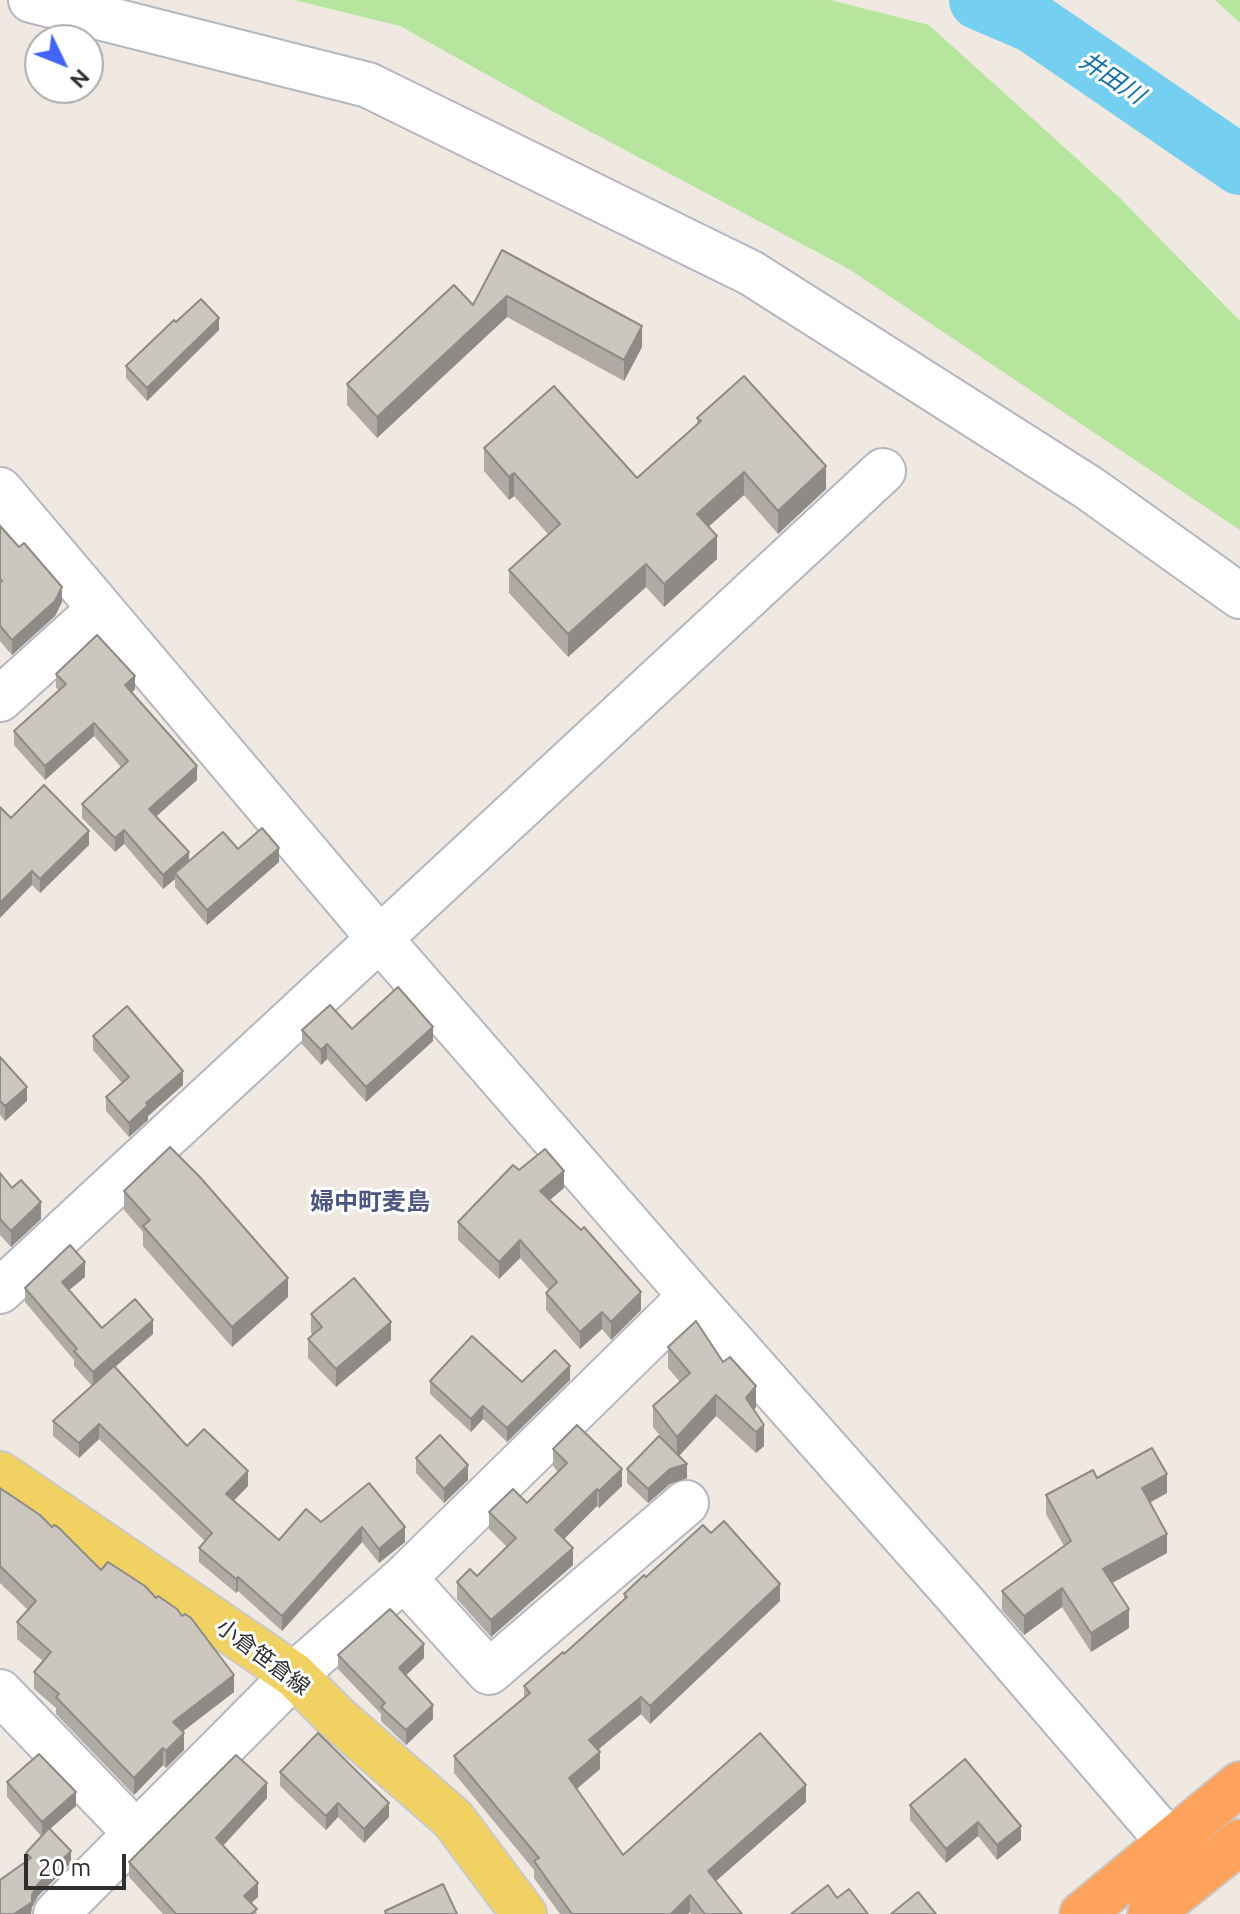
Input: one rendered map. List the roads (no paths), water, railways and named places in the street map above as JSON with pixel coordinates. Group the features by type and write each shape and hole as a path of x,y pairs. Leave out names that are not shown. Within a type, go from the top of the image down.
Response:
{"highway":[{"path":"1082,1914 1240,1784"},
{"path":"1150,1914 1240,1842"}],"main road":[{"name":"小倉笹倉線","path":"0,1474 294,1675 336,1717 453,1819 524,1914"}],"street":[{"path":"31,0 368,85 496,147 751,273 1089,488 1240,596"},
{"path":"0,1291 883,471"},
{"path":"0,490 380,939 1169,1842"},
{"path":"2,693 100,609"},
{"path":"56,1914 294,1675 404,1578 691,1296"},
{"path":"404,1578 489,1672 686,1503"},
{"path":"0,1692 136,1833"}],"waterway":[{"name":"井田川","path":"979,0 1033,23 1240,165"}],"district":[{"name":"婦中町麦島","path":"370,1202"}]}
